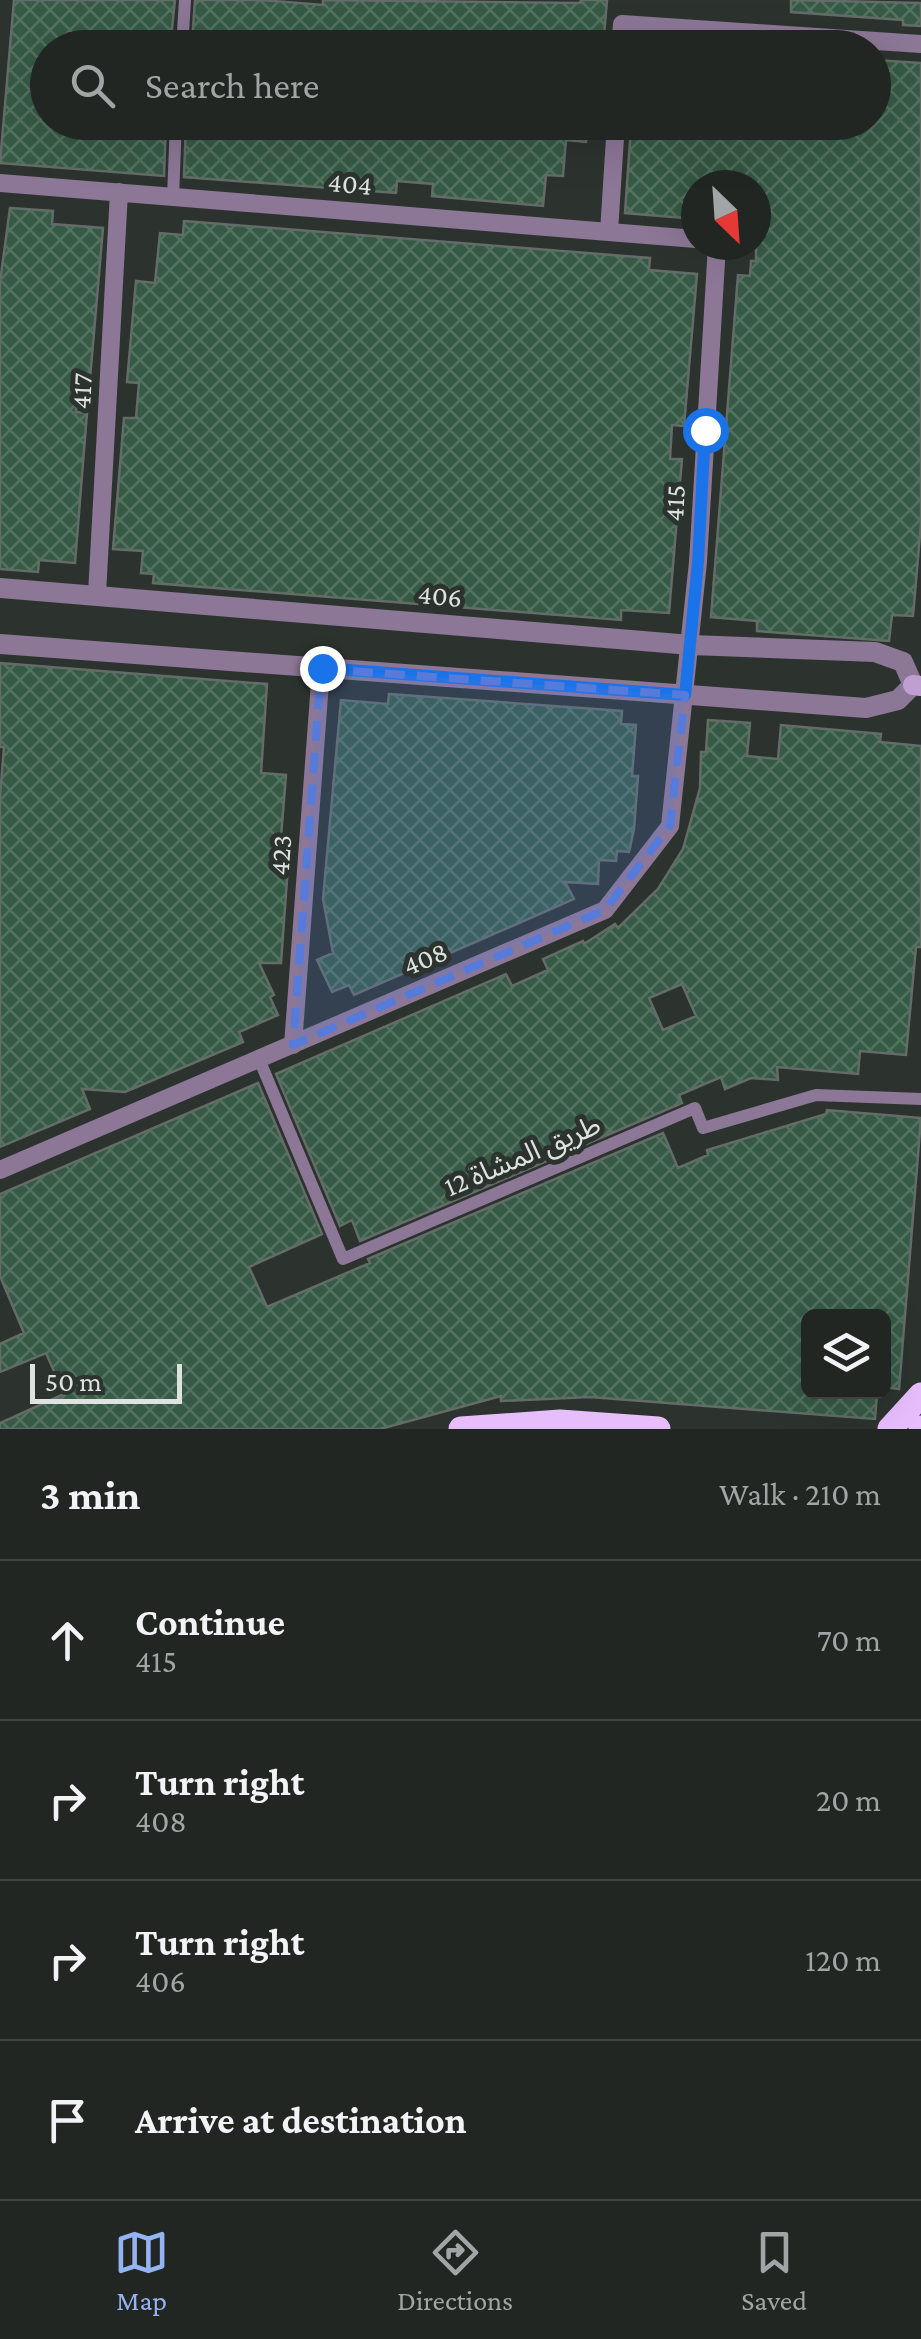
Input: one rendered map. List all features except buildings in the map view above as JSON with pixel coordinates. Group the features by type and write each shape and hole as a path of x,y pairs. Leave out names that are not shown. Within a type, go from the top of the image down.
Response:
{"main road":[{"path":"890,1429 921,1394"},
{"path":"461,1429 560,1422 658,1429"}],"street":[{"path":"184,30 186,0"},
{"path":"622,30 622,24 712,30"},
{"path":"891,42 921,44"},
{"path":"173,196 175,140"},
{"path":"609,232 615,140"},
{"name":"404","path":"0,182 681,237"},
{"name":"417","path":"97,594 119,192"},
{"name":"415","path":"691,644 716,260"},
{"name":"406","path":"0,588 691,644 875,652 903,662 917,685"},
{"path":"0,644 866,708 898,700 917,685"},
{"name":"408","path":"0,1170 606,910 670,826 691,644"},
{"name":"423","path":"293,1045 322,668"},
{"name":"طريق المشاة 12","path":"259,1059 343,1259 695,1108 703,1128 816,1095 921,1098"}],"highlighted area":[{"path":"321,669 685,695 670,826 605,910 293,1045"}],"route":[{"path":"322,668 685,695 705,430"}]}
